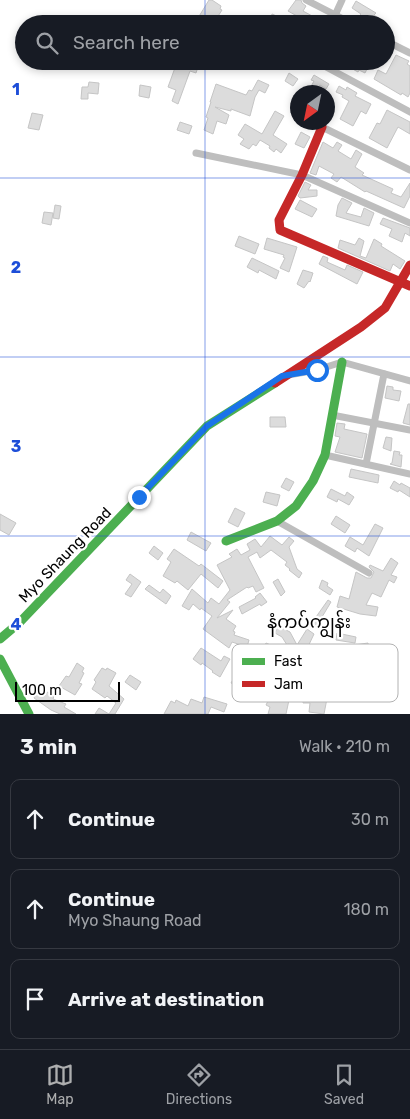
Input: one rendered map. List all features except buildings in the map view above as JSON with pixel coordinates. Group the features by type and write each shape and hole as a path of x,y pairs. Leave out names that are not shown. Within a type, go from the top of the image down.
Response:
{"street":[{"path":"306,0 335,14 342,0"},
{"path":"395,46 410,53"},
{"path":"332,70 410,112"},
{"path":"318,130 302,175 279,220 280,230 410,286"},
{"path":"330,130 410,170"},
{"path":"196,153 302,175 410,223"},
{"name":"Myo Shaung Road","path":"0,639 20,622 207,426 282,376 361,327 385,308 410,265"},
{"path":"282,376 317,370 342,362 410,382"},
{"path":"226,541 277,521 296,506 313,481 325,455 342,362"},
{"path":"366,464 384,374"},
{"path":"332,415 410,430"},
{"path":"325,455 410,474"},
{"path":"277,521 369,573"},
{"path":"0,659 29,714"}],"traffic: fast":[{"path":"226,541 277,521 296,506 313,481 325,455 342,362"},
{"path":"0,639 20,622 207,426 275,383"},
{"path":"0,659 29,714"}],"traffic: jam":[{"path":"321,130 302,175 279,220 280,230 410,286"},
{"path":"275,383 361,327 385,308 410,265"}],"district":[{"name":"နံကပ်ကျွန်း","path":"309,622"}],"route":[{"path":"139,497 207,426 282,376 317,370"}]}
